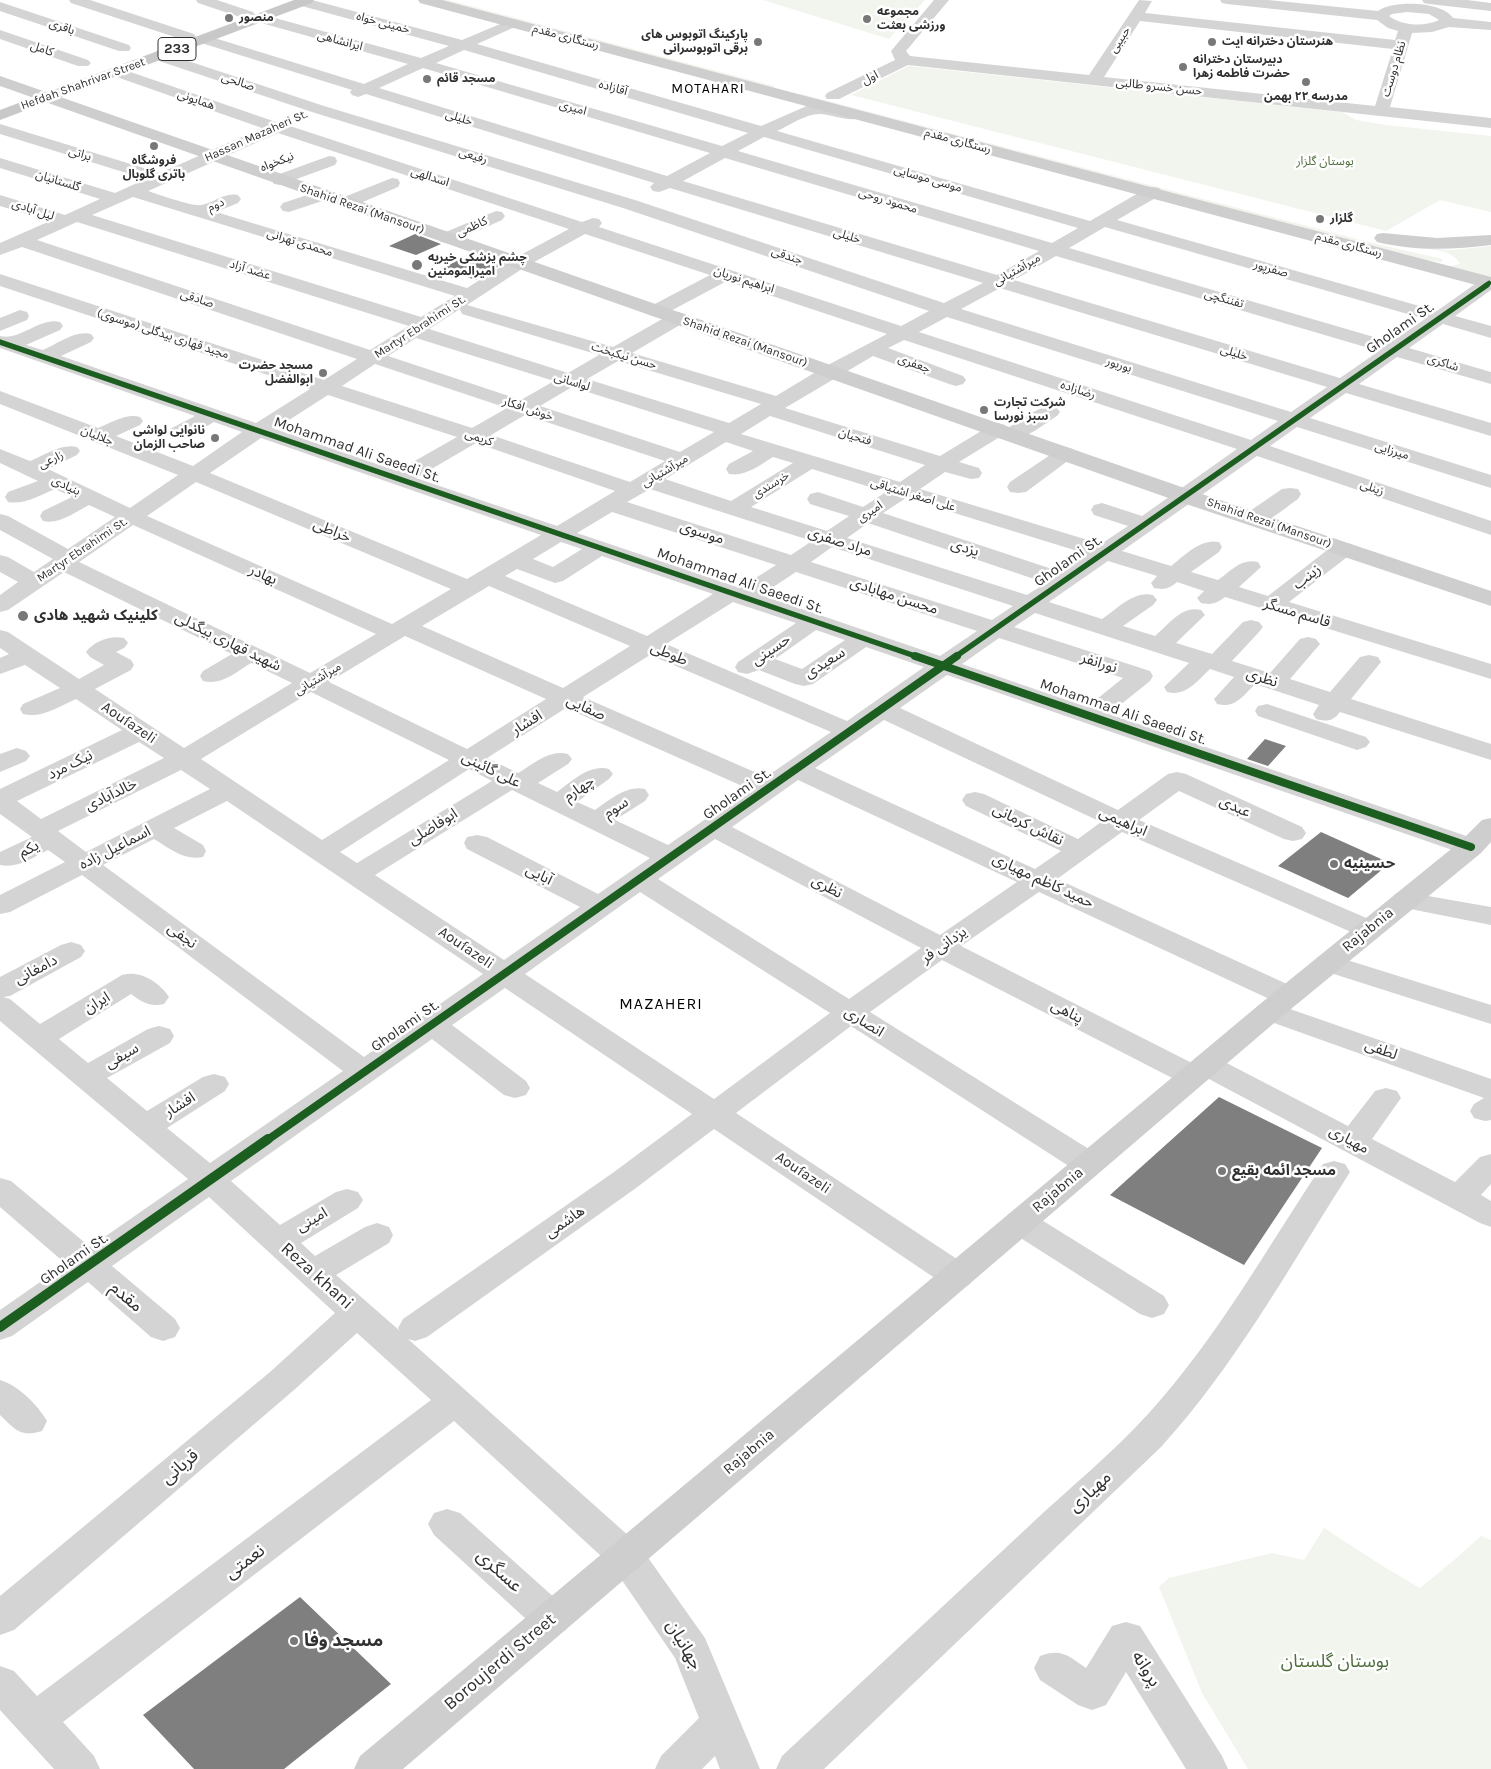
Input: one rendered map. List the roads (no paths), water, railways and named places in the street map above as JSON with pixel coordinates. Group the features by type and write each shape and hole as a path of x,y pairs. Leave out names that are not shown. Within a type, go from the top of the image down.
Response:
{"main road":[{"name":"رستگاری مقدم","path":"425,0 1153,192 1365,242 1460,244 1491,240"},
{"name":"رستگاری مقدم","path":"466,0 834,96 1365,242 1490,283"},
{"name":"Hefdah Shahrivar Street","path":"0,115 41,95 299,1"},
{"name":"Hefdah Shahrivar Street","path":"0,106 116,72 158,56 196,38"},
{"name":"Shahid Rezai (Mansour)","path":"0,81 1185,496 1491,599"},
{"path":"785,95 801,88"},
{"name":"Rajabnia","path":"626,1556 1328,962 1481,836"},
{"name":"Boroujerdi Street","path":"374,1769 626,1556"}],"street":[{"name":"خلیلی","path":"76,0 885,248 1491,430"},
{"name":"ایرانشاهی","path":"204,0 253,17 422,63"},
{"path":"906,60 900,56 898,50 942,0"},
{"name":"حبیبی","path":"1094,80 1146,0"},
{"path":"1226,0 1380,16 1388,22 1406,27 1436,27 1447,22 1491,26"},
{"name":"خمینی خواه","path":"299,1 463,45"},
{"path":"1380,16 1388,10 1423,3 1491,7"},
{"path":"1423,3 1444,15 1447,22"},
{"name":"باقری","path":"0,6 124,48"},
{"path":"1136,16 1401,45"},
{"name":"Hassan Mazaheri St.","path":"8,245 512,23"},
{"name":"نظام دوست","path":"1382,111 1406,27"},
{"name":"کامل","path":"0,34 83,64"},
{"name":"آقازاده","path":"463,45 763,131"},
{"name":"صالحی","path":"158,56 318,109"},
{"name":"حسن خسرو طالبی","path":"906,60 1491,123"},
{"name":"اول","path":"834,96 906,60"},
{"name":"امیری","path":"422,63 725,152"},
{"name":"همایونی","path":"116,72 276,127"},
{"name":"رفیعی","path":"318,109 629,204"},
{"name":"Martyr Ebrahimi St.","path":"0,605 258,430 418,328 469,302 519,263 763,131 814,109 866,116"},
{"name":"اسدالهی","path":"276,127 584,228"},
{"name":"براتی","path":"0,129 160,178"},
{"name":"موسی موسایی","path":"763,131 1097,224"},
{"name":"محمود روحی","path":"725,152 1052,250"},
{"name":"نیکخواه","path":"254,171 281,160"},
{"path":"280,180 329,161"},
{"name":"گلستانیان","path":"0,163 123,195"},
{"path":"311,213 392,183"},
{"path":"169,203 196,191"},
{"name":"میرآشتیانی","path":"184,759 831,372 998,282 1153,192"},
{"name":"محمدی تهرانی","path":"123,195 169,203 357,260 469,302"},
{"path":"289,207 322,195"},
{"name":"دوم","path":"200,212 232,199"},
{"name":"لیل آبادی","path":"0,200 71,218"},
{"name":"جندقی","path":"629,204 945,310"},
{"name":"کاظمی","path":"447,238 496,216"},
{"name":"عضد آزاد","path":"71,218 320,292 361,305 418,328"},
{"name":"صفرپور","path":"1097,224 1491,332"},
{"name":"ابراهیم نوریان","path":"584,228 903,332"},
{"path":"753,245 778,234"},
{"name":"صادقی","path":"8,245 173,291 374,357"},
{"path":"357,260 377,248"},
{"path":"866,258 885,248"},
{"name":"تفننگچی","path":"1052,250 1395,349"},
{"path":"908,270 926,260"},
{"path":"656,311 726,274"},
{"path":"748,299 793,275"},
{"name":"مجید قهاری بیدگلی (موسوی)","path":"0,280 325,388"},
{"path":"173,291 194,281"},
{"path":"320,292 340,281"},
{"name":"Gholami St.","path":"0,1327 1490,283"},
{"path":"361,305 382,294"},
{"name":"حسن نیکبخت","path":"469,302 616,354 773,406"},
{"name":"بوربور","path":"945,310 1293,420"},
{"path":"132,324 154,312"},
{"path":"995,325 1019,312"},
{"path":"0,325 20,316"},
{"path":"399,479 678,318"},
{"path":"832,332 858,318"},
{"path":"164,334 188,323"},
{"path":"5,343 52,326"},
{"path":"1039,340 1062,326"},
{"name":"لواسانی","path":"418,328 569,381 728,433"},
{"name":"رضازاده","path":"903,332 1254,448"},
{"path":"198,346 223,333"},
{"path":"44,357 84,338"},
{"name":"Mohammad Ali Saeedi St.","path":"5,343 1091,716 1481,836"},
{"name":"جعفری","path":"872,349 956,380"},
{"name":"شاکری","path":"1395,349 1491,378"},
{"name":"خوش افکار","path":"374,357 683,460"},
{"path":"1231,373 1252,358"},
{"path":"231,377 256,365"},
{"path":"987,380 1010,367"},
{"name":"کریمی","path":"325,388 474,436 640,486"},
{"name":"جلالیان","path":"0,397 195,474"},
{"path":"1384,416 1403,404"},
{"name":"فتحیان","path":"773,406 942,464 963,491"},
{"path":"1005,432 1050,412"},
{"path":"177,433 213,415"},
{"name":"میرزایی","path":"1293,420 1491,482"},
{"path":"1436,435 1457,420"},
{"path":"98,436 133,421"},
{"name":"امیری","path":"737,595 794,562 942,464 1005,432"},
{"name":"علی اصغر اشتیاقی","path":"728,433 770,450 900,491 963,491 1015,521 1103,554"},
{"name":"زینلی","path":"1254,448 1491,528"},
{"name":"زارعی","path":"31,470 70,450"},
{"path":"737,469 770,450"},
{"path":"1018,487 1066,453"},
{"name":"بنیادی","path":"0,455 132,517"},
{"name":"خرسندی","path":"734,508 809,462"},
{"path":"1384,492 1425,462"},
{"name":"خراطی","path":"195,474 479,582"},
{"name":"مراد صفری","path":"640,486 734,508 1032,604"},
{"path":"24,501 72,488"},
{"path":"51,516 72,488"},
{"path":"1435,509 1457,492"},
{"path":"1255,518 1290,494"},
{"path":"818,499 866,514"},
{"name":"موسوی","path":"610,504 794,562"},
{"path":"1102,510 1145,524"},
{"name":"یزدی","path":"866,514 1064,581"},
{"path":"1015,521 1046,515"},
{"name":"بهادر","path":"132,517 400,630"},
{"name":"شهید قهاری بیگدلی","path":"0,522 67,561 311,683"},
{"path":"1106,628 1211,547"},
{"path":"516,560 555,576 600,548"},
{"name":"زینب","path":"1270,605 1343,548"},
{"name":"قاسم مسگر","path":"1103,554 1158,587 1206,602 1270,605 1341,621 1388,634 1412,658 1491,672"},
{"path":"0,562 34,582"},
{"name":"محسن مهابادی","path":"794,562 994,630"},
{"path":"1160,645 1206,602 1250,567"},
{"name":"طوطی","path":"479,582 649,645 850,731"},
{"name":"افشار","path":"321,852 649,645 737,595"},
{"name":"نظری","path":"1032,604 1491,752"},
{"name":"حسینی","path":"729,680 814,621"},
{"path":"1176,687 1211,662 1251,627"},
{"name":"صفایی","path":"400,630 565,698 768,788"},
{"name":"نورانفر","path":"994,630 1141,676 1091,716"},
{"name":"Aoufazeli","path":"0,637 957,1276"},
{"name":"سعیدی","path":"757,660 804,679 863,638"},
{"path":"32,709 78,689 122,665 98,652 116,644"},
{"path":"1275,682 1308,644"},
{"path":"212,676 250,653"},
{"path":"0,667 27,655"},
{"path":"1313,727 1369,662"},
{"path":"1226,699 1251,674"},
{"name":"علی گائینی","path":"311,683 670,857"},
{"path":"1400,723 1417,705"},
{"name":"ابراهیمی","path":"881,709 1120,821 1368,929"},
{"path":"1267,711 1358,742"},
{"name":"نیک مرد","path":"2,805 140,731"},
{"name":"خالدآبادی","path":"45,834 184,759"},
{"name":"ابوفاضلی","path":"356,875 515,782 559,759"},
{"name":"حمید کاظم مهیاری","path":"796,769 1039,880 1280,1003"},
{"name":"چهارم","path":"558,803 600,774"},
{"name":"یزدانی فر","path":"713,1113 849,1012 1039,880 1177,780"},
{"name":"عبدی","path":"1177,780 1293,833"},
{"name":"اسماعیل زاده","path":"0,906 229,790"},
{"name":"سوم","path":"596,821 636,795"},
{"name":"نقاش کرمانی","path":"975,800 1080,850"},
{"name":"نجفی","path":"2,805 45,834 364,1072"},
{"name":"نظری","path":"714,827 940,947"},
{"path":"155,828 193,851"},
{"name":"یکم","path":"8,859 45,834"},
{"name":"آبایی","path":"477,843 600,906"},
{"name":"انصاری","path":"639,879 1089,1164"},
{"path":"1405,900 1491,916"},
{"name":"پناهی","path":"940,947 1200,1071"},
{"name":"دامغانی","path":"0,989 71,952"},
{"path":"1328,962 1491,1015"},
{"name":"ایران","path":"38,1038 134,983"},
{"name":"لطفی","path":"1280,1003 1489,1102"},
{"name":"Reza khani","path":"0,1006 210,1180 626,1556"},
{"path":"432,1024 515,1088"},
{"name":"سیفی","path":"86,1077 159,1036"},
{"name":"مهیاری","path":"1200,1071 1343,1157 1459,1198 1491,1215"},
{"name":"افشار","path":"145,1127 214,1084"},
{"path":"1343,1157 1386,1098"},
{"name":"هاشمی","path":"415,1328 625,1180 713,1113"},
{"name":"مهیاری","path":"796,1769 1058,1521 1102,1482 1159,1425 1174,1408 1218,1347 1343,1157"},
{"path":"1459,1198 1491,1165"},
{"name":"مقدم","path":"0,1189 163,1328"},
{"name":"امینی","path":"278,1240 347,1200"},
{"path":"1020,1222 1152,1305"},
{"path":"313,1272 377,1235"},
{"name":"قربانی","path":"0,1619 282,1381 357,1313"},
{"path":"0,1394 29,1421"},
{"name":"نعمتی","path":"34,1721 455,1402"},
{"name":"عسگری","path":"447,1524 552,1618"},
{"name":"جهانیان","path":"626,1556 691,1650 740,1769"},
{"name":"پروانه","path":"1054,1668 1092,1693 1126,1638 1208,1769"},
{"path":"0,1683 78,1768"},
{"path":"675,1769 720,1724"}],"place":[{"name":"منصور","path":"229,18"},
{"name":"مجموعه ورزشی بعثت","path":"867,19"},
{"name":"پارکینگ اتوبوس های برقی اتوبوسرانی","path":"758,42"},
{"name":"هنرستان دخترانه ایت","path":"1212,42"},
{"name":"دبیرستان دخترانه حضرت فاطمه زهرا","path":"1183,67"},
{"name":"مسجد قائم","path":"427,79"},
{"name":"مدرسه ۲۲ بهمن","path":"1306,82"},
{"name":"فروشگاه باتری گلوبال","path":"154,146"},
{"name":"گلزار","path":"1320,219"},
{"name":"چشم پزشکی خیریه امیرالمومنین","path":"417,265"},
{"name":"مسجد حضرت ابوالفضل","path":"323,373"},
{"name":"شرکت تجارت سبز نورسا","path":"984,410"},
{"name":"نانوایی لواشی صاحب الزمان","path":"215,438"},
{"name":"کلینیک شهید هادی","path":"23,616"},
{"name":"حسینیه","path":"1334,864"},
{"name":"مسجد ائمه بقیع","path":"1222,1171"},
{"name":"مسجد وفا","path":"294,1641"}],"district":[{"name":"MOTAHARI","path":"708,89"},
{"name":"MAZAHERI","path":"661,1004"}],"park label":[{"name":"بوستان گلزار","path":"1325,162"},
{"name":"بوستان گلستان","path":"1335,1662"}]}
